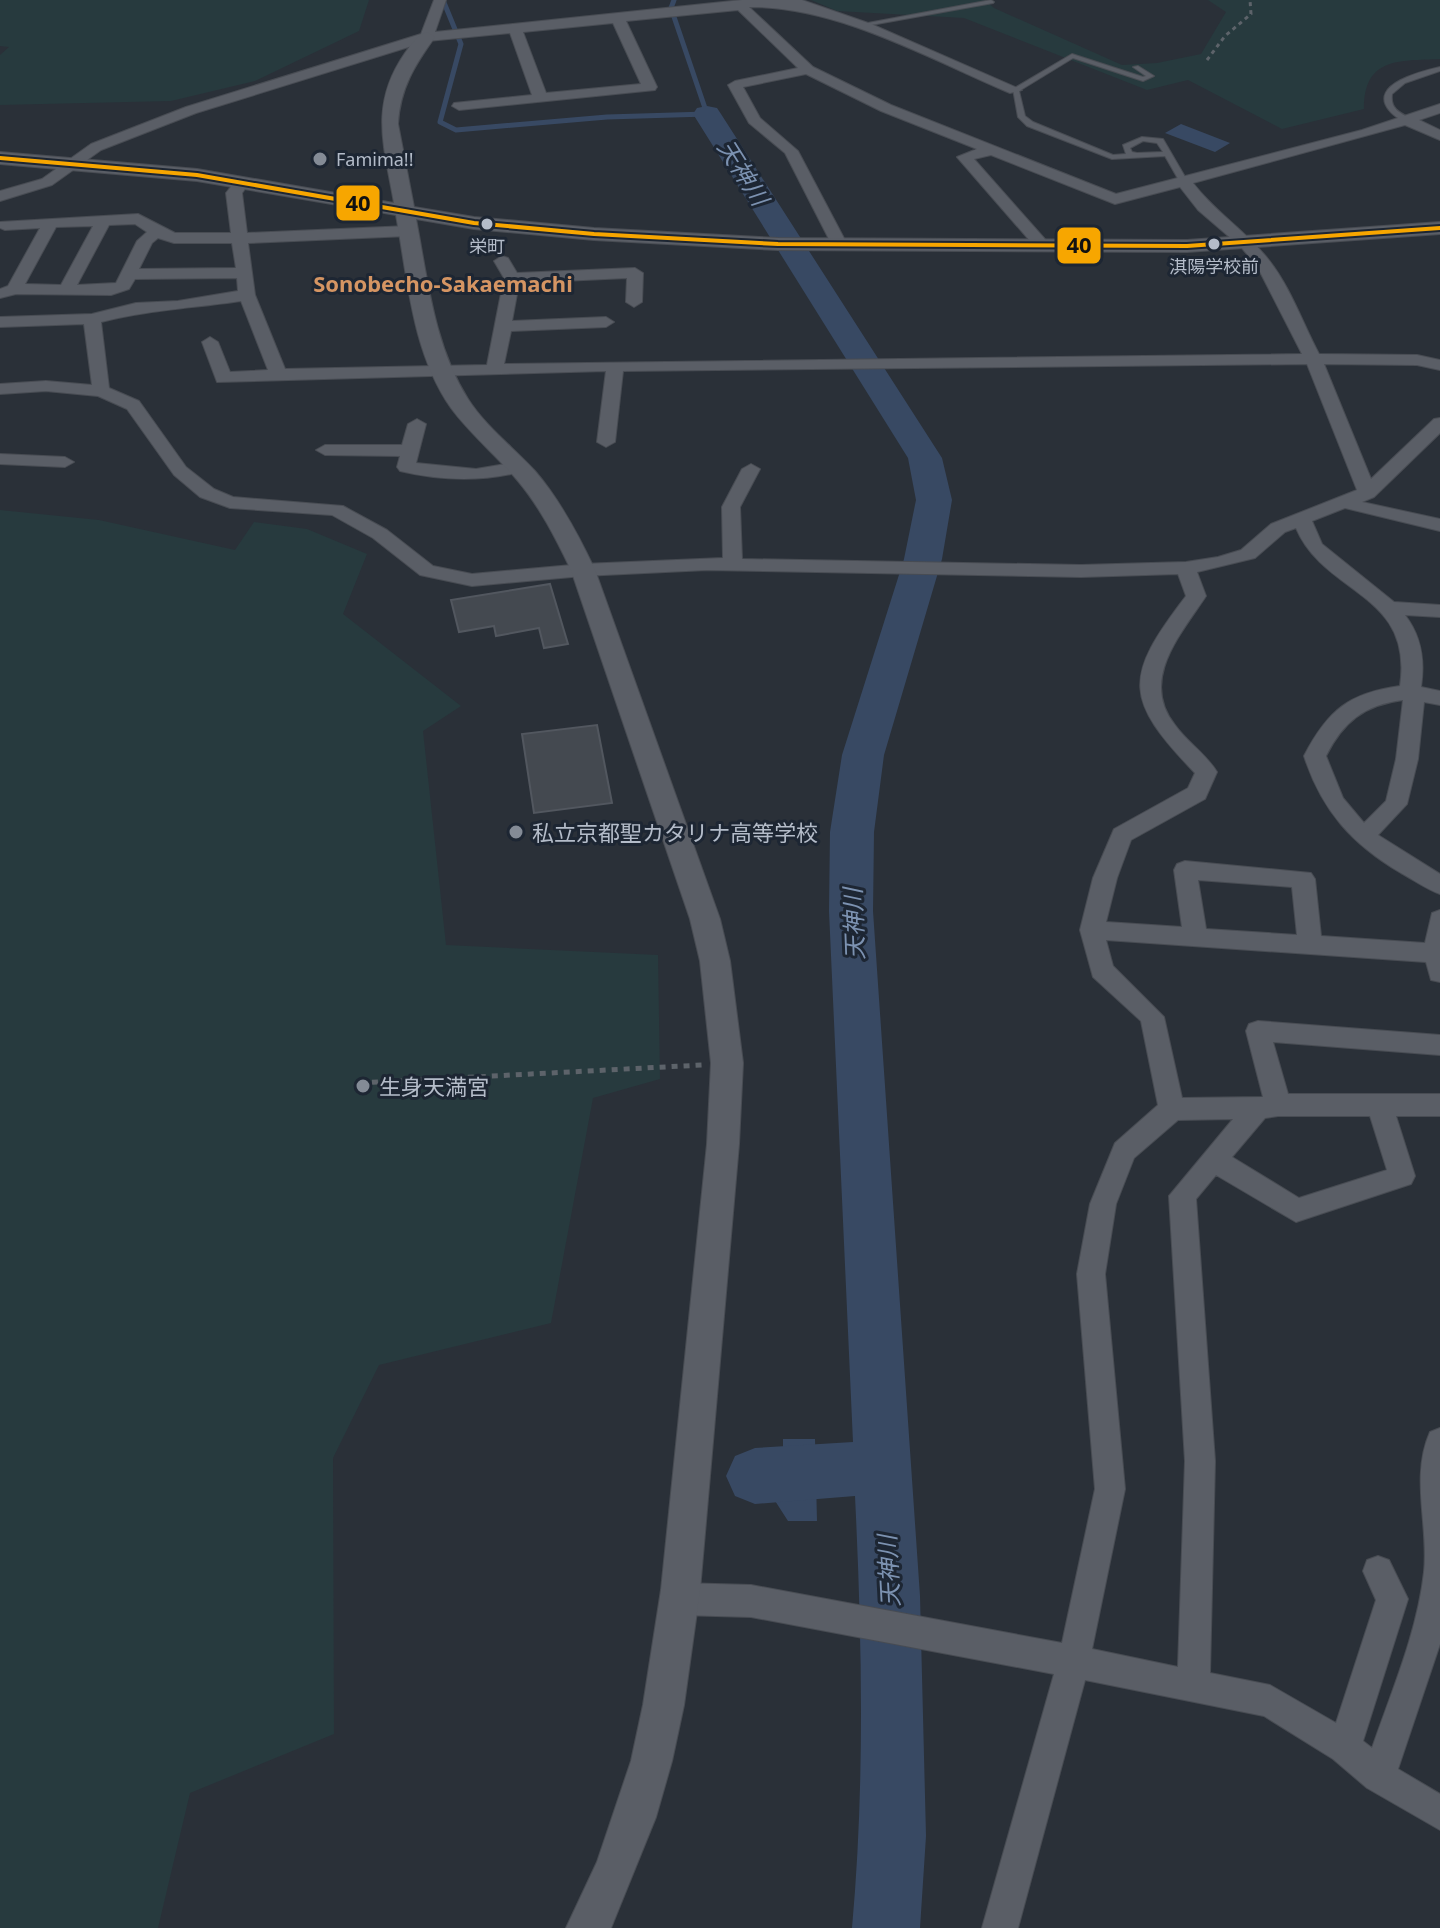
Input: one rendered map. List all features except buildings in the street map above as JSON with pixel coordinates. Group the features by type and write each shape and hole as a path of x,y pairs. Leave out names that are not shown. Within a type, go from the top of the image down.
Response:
{"street":[{"path":"789,0 860,25 1015,90"},
{"path":"438,1 427,37 399,74 390,100 389,134 429,339 441,371 461,406 518,467 547,504 583,570 705,919 715,961 727,1063 723,1144 671,1676 647,1779 626,1845 588,1928"},
{"path":"3,226 9,215 0,198 47,182 96,147 191,110 427,37 746,3 808,8"},
{"path":"746,3 808,70 886,108 1115,199 1409,121 1440,108"},
{"path":"459,106 650,87 618,19"},
{"path":"515,29 540,97"},
{"path":"808,70 735,85 754,120 791,151 839,244"},
{"path":"1409,121 1440,136"},
{"path":"994,150 964,157 1043,246"},
{"path":"0,158 76,162 242,182 406,221"},
{"path":"242,182 234,193 247,295 279,375"},
{"path":"1184,182 1203,207 1247,244 1264,264 1313,359 1367,493"},
{"path":"67,289 104,219"},
{"path":"3,226 138,219 174,238 238,238 406,221 778,244 1043,246 1247,244 1440,228"},
{"path":"7,291 51,222"},
{"path":"7,291 111,290 123,286 145,241 157,231"},
{"path":"495,369 512,278 502,261"},
{"path":"129,274 243,273"},
{"path":"512,278 635,273 634,302"},
{"path":"0,322 92,319 136,308 178,306 247,295"},
{"path":"92,319 101,391"},
{"path":"505,326 606,322"},
{"path":"210,342 223,378 615,366 855,363 1313,359 1417,360 1440,365"},
{"path":"606,442 615,366"},
{"path":"0,389 46,386 101,391 133,405 180,471 207,493 230,502 336,510 380,534 427,571 472,580 583,570 733,564 1081,571 1186,568 1221,563 1248,554 1278,528 1367,493 1440,423"},
{"path":"417,424 406,467 446,474 493,475 518,467"},
{"path":"325,450 410,451"},
{"path":"0,459 65,462"},
{"path":"733,564 731,507 751,469"},
{"path":"1344,502 1383,514 1440,525"},
{"path":"1302,519 1314,547 1389,608 1406,630 1412,646 1414,663 1407,759 1396,804 1364,836"},
{"path":"1172,1109 1152,1017 1102,970 1092,930 1105,878 1122,835 1197,793 1206,772 1157,716 1150,691 1152,666 1162,643 1196,596 1186,568"},
{"path":"1389,608 1440,611"},
{"path":"1440,698 1412,692 1374,696 1337,718 1315,756 1322,786 1339,814 1375,846 1440,885"},
{"path":"1195,936 1185,870 1303,879 1310,945"},
{"path":"1092,930 1310,945 1438,963 1440,919"},
{"path":"1268,1107 1258,1031 1440,1045"},
{"path":"1000,1928 1074,1661 1110,1489 1091,1274 1103,1204 1124,1151 1172,1109 1440,1105"},
{"path":"1214,1160 1296,1210 1402,1176 1380,1106"},
{"path":"1194,1686 1200,1461 1182,1196 1268,1107"},
{"path":"1379,1776 1433,1618 1440,1558 1435,1490 1440,1442"},
{"path":"1345,1747 1392,1599 1378,1571"},
{"path":"680,1599 751,1601 911,1629 1270,1701 1345,1747 1379,1776 1440,1813"}],"lane":[{"path":"860,25 991,2"},
{"path":"1136,67 1151,76 1143,79 1072,56 1015,90 1022,117 1030,124 1112,157 1167,154"},
{"path":"1409,121 1391,110 1388,101 1393,88 1410,76 1440,69"},
{"path":"1141,157 1129,153 1126,147 1148,138 1160,141 1184,182"}],"path":[{"path":"1207,60 1225,36 1251,14 1250,0"},
{"path":"360,1083 727,1063"}],"green space":[{"path":"0,0 369,0 359,31 255,81 171,101 0,105 0,55 9,47 0,46"},
{"path":"811,0 985,0 994,8 1122,65 1157,63 1201,54 1226,12 1208,0 1440,0 1440,59 1387,65 1370,80 1364,109 1282,129 1188,80 1147,90 964,18 837,11"},
{"path":"0,510 99,520 235,550 254,522 307,529 367,554 343,614 461,706 423,731 446,945 658,955 660,1079 593,1098 551,1323 379,1365 333,1458 334,1734 190,1793 158,1928 0,1928"}],"water":[{"path":"1181,124 1230,143 1215,152 1165,133"},
{"path":"783,1439 815,1439 817,1521 788,1521 770,1493 754,1493 754,1467 768,1467 783,1452"}],"waterway":[{"path":"443,0 461,44 440,122 456,130 607,117 707,114 671,8 674,0"},
{"name":"天神川","path":"707,114 925,458 934,500 923,559 863,755 852,832 851,911 883,1467"},
{"path":"755,1476 883,1467"},
{"name":"天神川","path":"883,1467 890,1596 893,1836 886,1928"}],"transit line":[{"name":"40","path":"0,158 197,175 474,223 594,234 778,244 1187,246 1440,228"}],"place":[{"name":"Famima!!","path":"320,159"},
{"name":"栄町","path":"487,224"},
{"name":"淇陽学校前","path":"1214,244"},
{"name":"私立京都聖カタリナ高等学校","path":"516,832"},
{"name":"生身天満宮","path":"363,1086"}],"district":[{"name":"Sonobecho-Sakaemachi","path":"443,283"}]}
